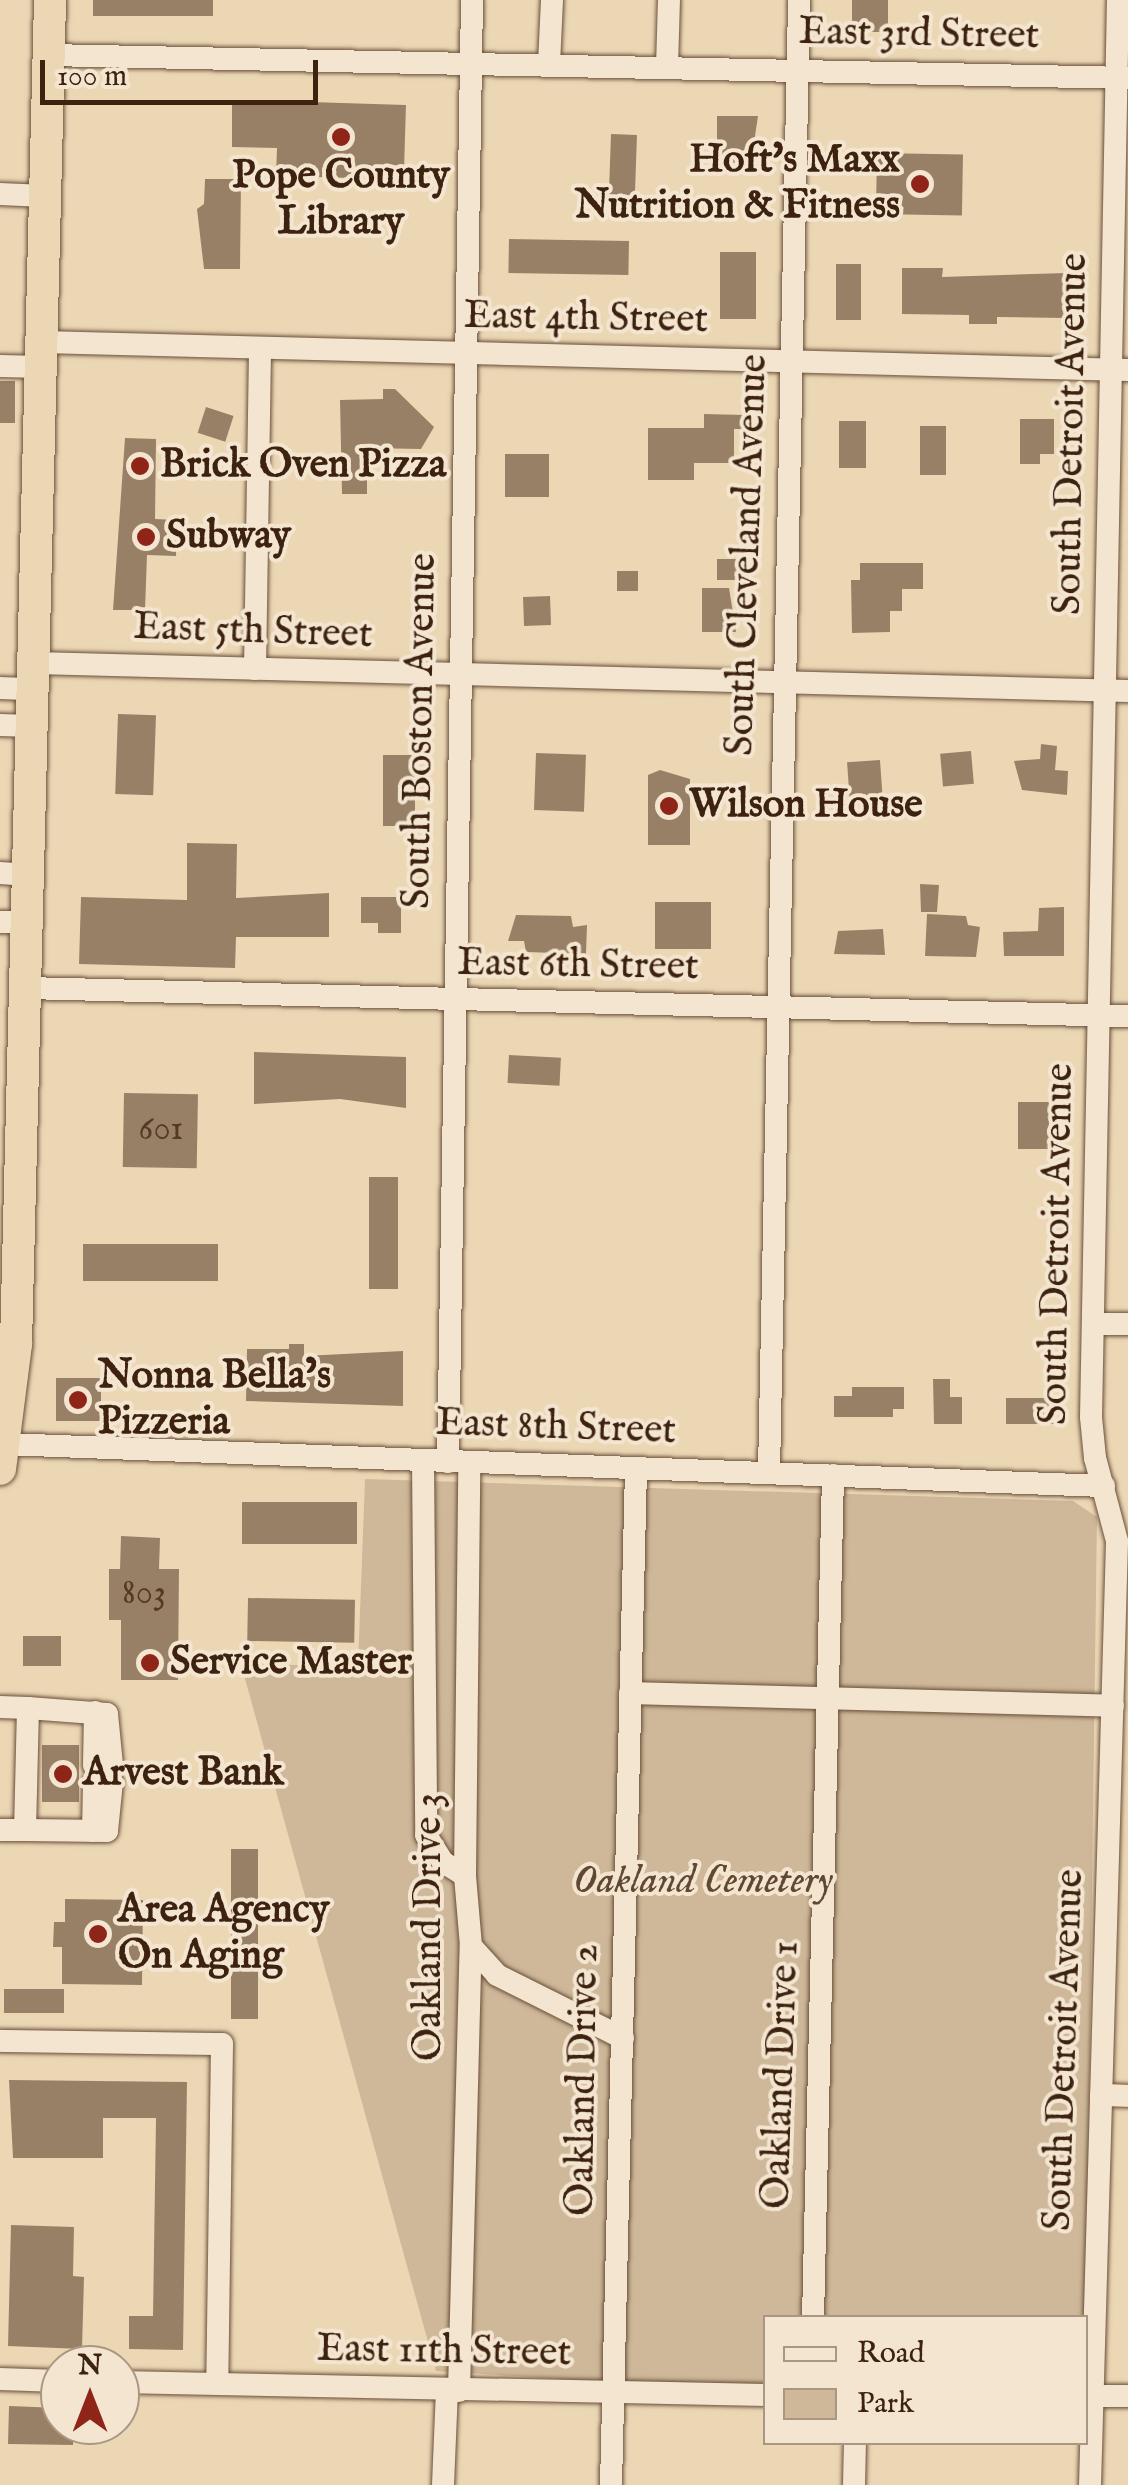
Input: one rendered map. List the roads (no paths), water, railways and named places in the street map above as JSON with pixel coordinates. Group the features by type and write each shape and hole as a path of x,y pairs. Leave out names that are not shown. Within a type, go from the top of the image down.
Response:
{"highway":[{"path":"2,1456 16,1344 10,1183 26,988 14,922 16,726 34,676 50,0"}],"street":[{"name":"South Boston Avenue","path":"459,1462 457,676 472,0"},
{"path":"549,64 552,0"},
{"path":"667,67 670,0"},
{"name":"South Cleveland Avenue","path":"769,1472 781,683 799,0"},
{"name":"South Detroit Avenue","path":"1090,2485 1089,2396 1121,1519 1104,1486 1092,1417 1104,691 1119,369 1122,77 1118,0"},
{"name":"East 3rd Street","path":"48,55 1122,77"},
{"path":"0,194 45,196"},
{"path":"255,670 260,348"},
{"name":"East 4th Street","path":"0,366 42,354 260,348 1119,369"},
{"name":"East 5th Street","path":"0,688 34,676 255,670 1128,692"},
{"name":"East 6th Street","path":"26,988 1128,1016"},
{"path":"1095,1324 1128,1324"},
{"name":"East 8th Street","path":"2,1456 423,1461 1104,1486"},
{"path":"423,1461 426,1836 443,1862 466,1876"},
{"name":"Oakland Drive 3","path":"453,2390 471,1946 466,1876 459,1462"},
{"name":"Oakland Drive 2","path":"611,2485 636,1468"},
{"name":"Oakland Drive 1","path":"812,2315 830,1698 832,1475"},
{"path":"630,1693 1112,1706"},
{"path":"0,1707 99,1712 112,1722 98,1832 0,1830"},
{"path":"24,1830 28,1708"},
{"path":"471,1946 496,1976 623,2038"},
{"path":"470,2015 496,1976"},
{"path":"0,2041 222,2044 217,2384"},
{"path":"1101,2095 1128,2096"},
{"path":"0,2379 40,2380"},
{"name":"East 11th Street","path":"140,2382 763,2394"},
{"path":"442,2485 453,2390"},
{"path":"1089,2396 1128,2396"},
{"path":"854,2485 855,2445"}],"place":[{"name":"Pope County Library","path":"341,137"},
{"name":"Hoft's Maxx Nutrition & Fitness","path":"920,184"},
{"name":"Brick Oven Pizza","path":"140,466"},
{"name":"Subway","path":"146,537"},
{"name":"Wilson House","path":"669,806"},
{"name":"Nonna Bella’s Pizzeria","path":"78,1400"},
{"name":"Service Master","path":"150,1663"},
{"name":"Arvest Bank","path":"63,1774"},
{"name":"Area Agency On Aging","path":"98,1934"}],"park label":[{"name":"Oakland Cemetery","path":"703,1882"}]}
